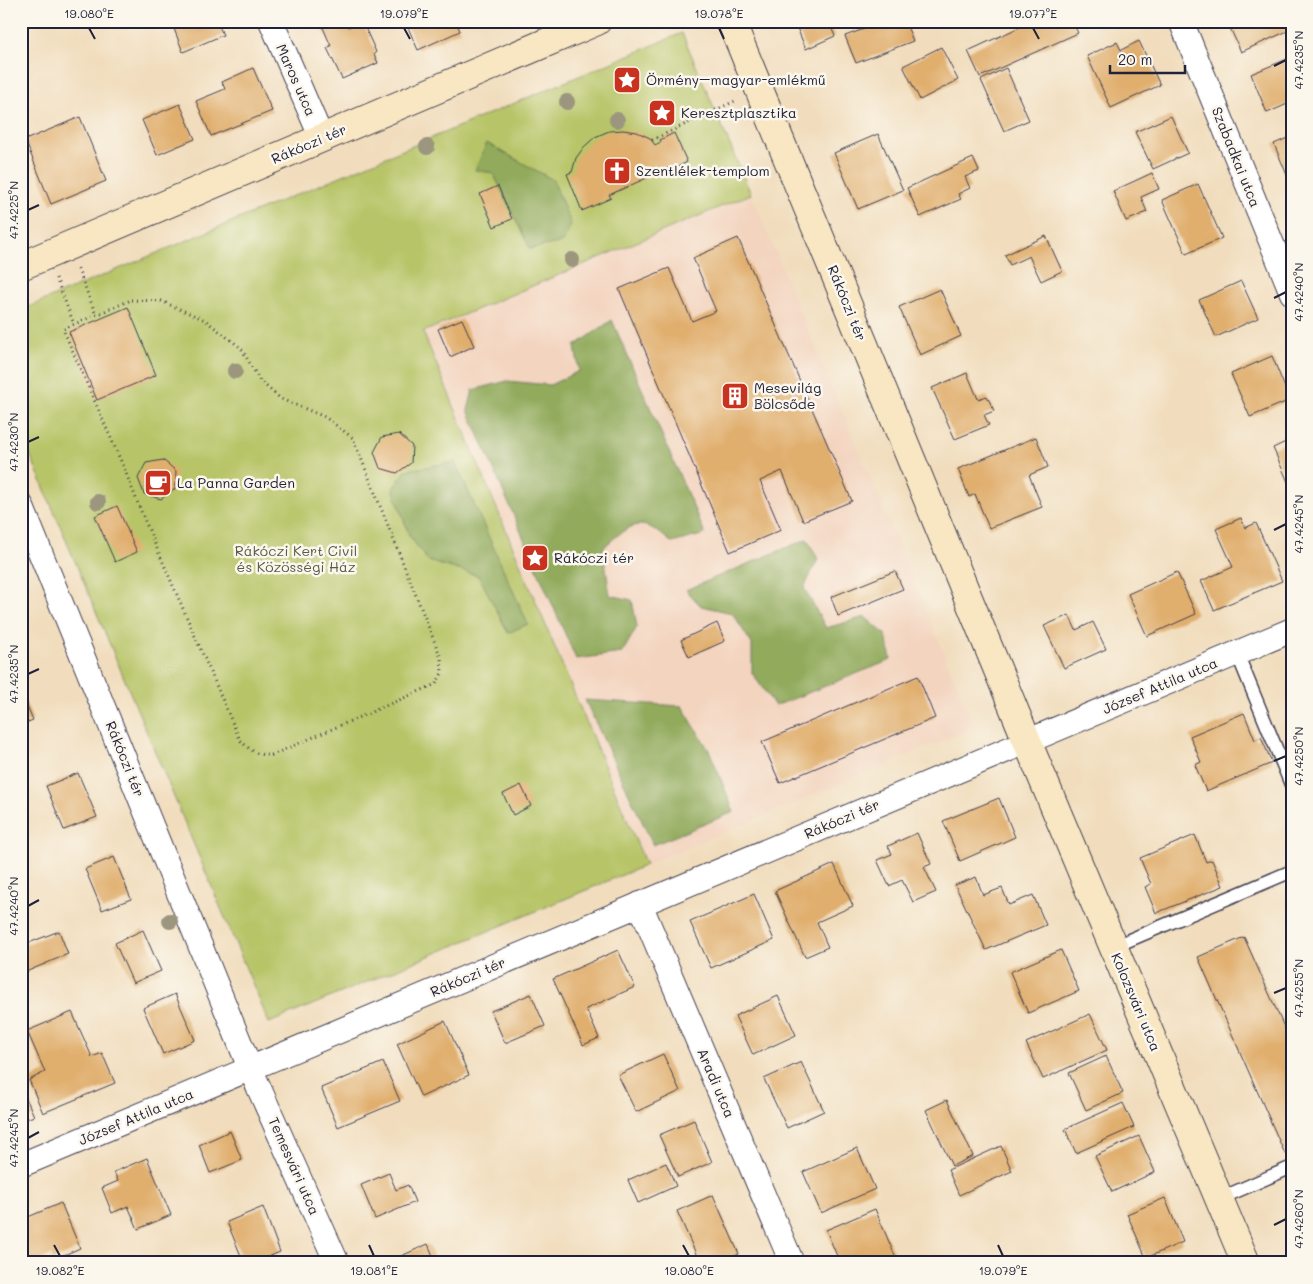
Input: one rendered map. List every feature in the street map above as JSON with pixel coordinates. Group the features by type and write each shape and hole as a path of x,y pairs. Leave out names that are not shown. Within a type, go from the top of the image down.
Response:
{"street":[{"name":"Maros utca","path":"271,21 322,139"},
{"name":"Rákóczi tér","path":"21,266 598,21"},
{"name":"Rákóczi tér","path":"21,505 250,1068 1027,741 731,21"},
{"name":"Szabadkai utca","path":"1181,21 1292,293"},
{"name":"József Attila utca","path":"1027,741 1292,630"},
{"name":"Kolozsvári utca","path":"1027,741 1246,1263"},
{"name":"Aradi utca","path":"640,904 792,1263"},
{"name":"József Attila utca","path":"21,1165 250,1068"},
{"name":"Temesvári utca","path":"250,1068 337,1263"}],"lane":[{"path":"1238,653 1292,787"},
{"path":"1114,947 1292,871"},
{"path":"1219,1199 1292,1167"}],"path":[{"path":"652,140 760,89"},
{"path":"86,290 96,315"},
{"path":"65,300 74,324"},
{"path":"131,300 161,301 187,310 204,320 241,348 260,380 281,399 325,417 353,438 441,658 442,673 436,684 272,755 262,755 250,750 240,740 124,468 62,329 96,315 131,300"}],"shaded area":[{"path":"751,194 975,727 646,865 423,332"}],"green space":[{"name":"Rákóczi Kert Civil és Közösségi Ház","path":"682,33 751,194 423,332 646,865 269,1023 21,433 21,310"},
{"path":"487,143 553,180 571,224 563,242 530,249 493,173 475,170"},
{"path":"612,320 705,534 672,543 652,528 637,525 622,532 603,548 610,595 632,600 637,627 622,653 576,659 468,410 473,390 507,381 550,385 579,371 575,346"},
{"path":"455,462 528,624 508,633 479,576 428,561 409,535 393,488 407,470"},
{"path":"807,539 818,559 804,588 826,628 865,617 886,635 891,660 775,706 752,673 752,644 732,613 701,606 686,590"},
{"path":"585,700 682,706 710,752 734,812 653,845"}],"building":[{"path":"171,21 217,21 223,35 183,52"},
{"path":"325,21 345,21 348,27 362,21 376,52 374,54 378,63 342,79 327,48 331,46 321,23"},
{"path":"405,21 456,21 460,31 418,50"},
{"path":"794,21 837,21 830,25 835,36 806,49"},
{"path":"861,21 888,21 889,23 905,21 913,41 856,63 845,36 864,29"},
{"path":"1033,21 1072,21 1078,33 980,77 968,51"},
{"path":"1227,21 1292,21 1292,29 1241,52"},
{"path":"1139,41 1160,85 1111,108 1087,56 1117,42 1121,50"},
{"path":"941,47 958,80 920,100 903,66"},
{"path":"1292,57 1292,102 1267,113 1251,74"},
{"path":"253,68 272,111 211,136 196,101 225,89 222,82"},
{"path":"1006,68 1029,120 1004,131 981,80"},
{"path":"180,104 195,139 157,155 142,120"},
{"path":"1171,116 1188,153 1153,169 1135,132"},
{"path":"80,117 106,181 51,204 25,140"},
{"name":"Szentlélek-templom","path":"609,131 637,132 650,138 655,145 661,142 660,140 674,133 687,162 672,170 671,167 609,195 611,198 582,211 567,174 572,172 576,158 595,137"},
{"path":"878,134 903,190 858,209 834,153"},
{"path":"1292,136 1292,187 1274,144"},
{"path":"973,158 979,171 965,177 970,188 958,194 961,199 920,217 907,188"},
{"path":"1152,173 1159,189 1141,197 1147,212 1126,221 1113,191"},
{"path":"1198,184 1222,238 1186,254 1162,200"},
{"path":"498,186 512,219 494,227 480,194"},
{"path":"1046,236 1062,271 1041,281 1029,256 1010,265 1005,255"},
{"name":"Mesevilág Bölcsőde","path":"738,238 852,501 803,521 782,471 760,481 781,530 730,552 619,289 669,268 692,321 716,311 693,258"},
{"path":"1241,281 1258,318 1216,337 1199,300"},
{"path":"940,289 961,336 920,355 899,307"},
{"path":"128,307 156,375 97,400 69,332"},
{"path":"462,319 474,346 450,357 438,329"},
{"path":"1272,356 1290,400 1250,417 1231,374"},
{"path":"967,373 978,399 987,396 994,411 984,415 989,425 955,439 932,388"},
{"path":"399,434 412,446 411,463 397,473 380,468 374,452 382,437"},
{"path":"1036,437 1048,467 1029,475 1042,507 989,528 975,494 969,497 958,469"},
{"path":"1292,439 1292,491 1273,448"},
{"name":"La Panna Garden","path":"163,460 176,471 175,489 161,499 144,494 138,478 146,463"},
{"path":"117,506 137,552 115,562 95,516"},
{"path":"1241,518 1245,528 1256,523 1282,581 1214,610 1201,581 1233,567 1216,529"},
{"path":"895,571 903,589 838,616 831,597"},
{"path":"1177,572 1196,614 1147,636 1128,594"},
{"path":"1069,615 1076,630 1093,622 1106,649 1064,668 1044,626"},
{"path":"717,623 725,641 689,657 681,640"},
{"path":"918,676 935,718 780,783 762,742"},
{"path":"21,691 33,720 21,725"},
{"path":"1244,713 1255,740 1261,737 1272,763 1206,791 1195,765 1201,762 1190,736"},
{"path":"78,773 97,817 64,830 46,786"},
{"path":"521,785 531,806 513,815 503,794"},
{"path":"999,798 1015,837 960,861 943,821"},
{"path":"917,833 931,864 924,867 936,892 913,902 902,880 889,886 877,860 892,854 888,846"},
{"path":"1195,835 1206,862 1212,860 1223,886 1156,913 1145,887 1151,884 1140,858"},
{"path":"114,857 131,899 102,910 85,869"},
{"path":"834,864 853,906 817,922 828,947 805,957 775,891"},
{"path":"976,877 983,895 1002,888 1009,905 1033,895 1046,925 986,950 955,885"},
{"path":"754,894 774,940 711,968 690,922"},
{"path":"143,930 161,971 133,983 115,943"},
{"path":"59,931 68,954 21,974 21,946"},
{"path":"1244,937 1292,1045 1292,1151 1285,1154 1198,957"},
{"path":"618,950 635,987 586,1009 599,1038 583,1045 553,979"},
{"path":"1061,950 1079,991 1028,1013 1010,972"},
{"path":"175,994 195,1040 163,1054 143,1008"},
{"path":"531,994 545,1026 505,1043 491,1011"},
{"path":"778,996 796,1035 753,1055 735,1016"},
{"path":"72,1012 92,1057 102,1053 115,1083 43,1113 29,1080 45,1072 27,1031"},
{"path":"1090,1014 1107,1050 1043,1079 1026,1043"},
{"path":"445,1021 469,1075 421,1097 397,1044"},
{"path":"663,1054 680,1091 636,1112 618,1075"},
{"path":"1106,1056 1123,1093 1086,1110 1069,1073"},
{"path":"383,1062 400,1101 338,1127 321,1088"},
{"path":"801,1062 824,1111 787,1128 764,1079"},
{"path":"21,1086 34,1116 21,1121"},
{"path":"947,1100 973,1156 952,1166 926,1110"},
{"path":"1123,1103 1134,1127 1076,1153 1065,1129"},
{"path":"694,1120 712,1162 678,1177 659,1135"},
{"path":"230,1131 242,1160 210,1173 199,1145"},
{"path":"1139,1136 1155,1172 1112,1192 1095,1156"},
{"path":"1001,1146 1012,1171 959,1195 948,1170"},
{"path":"857,1148 875,1189 821,1213 803,1172"},
{"path":"147,1158 171,1215 138,1229 128,1206 112,1213 102,1188 118,1181 114,1172"},
{"path":"666,1163 676,1186 638,1203 628,1180"},
{"path":"389,1173 396,1190 408,1185 415,1202 375,1219 361,1185"},
{"path":"713,1195 739,1254 719,1263 700,1263 677,1211"},
{"path":"1165,1198 1183,1242 1146,1258 1127,1214"},
{"path":"61,1203 80,1248 53,1260 51,1255 34,1263 21,1263 21,1220"},
{"path":"263,1207 280,1252 254,1263 244,1263 227,1222"},
{"path":"875,1209 898,1263 840,1263 826,1230"},
{"path":"428,1244 436,1263 391,1263 390,1261"}],"place":[{"name":"Örmény–magyar-emlékmű","path":"627,80"},
{"name":"Keresztplasztika","path":"662,113"},
{"name":"Szentlélek-templom","path":"617,171"},
{"name":"Mesevilág Bölcsőde","path":"735,396"},
{"name":"La Panna Garden","path":"158,483"},
{"name":"Rákóczi tér","path":"535,558"}]}
